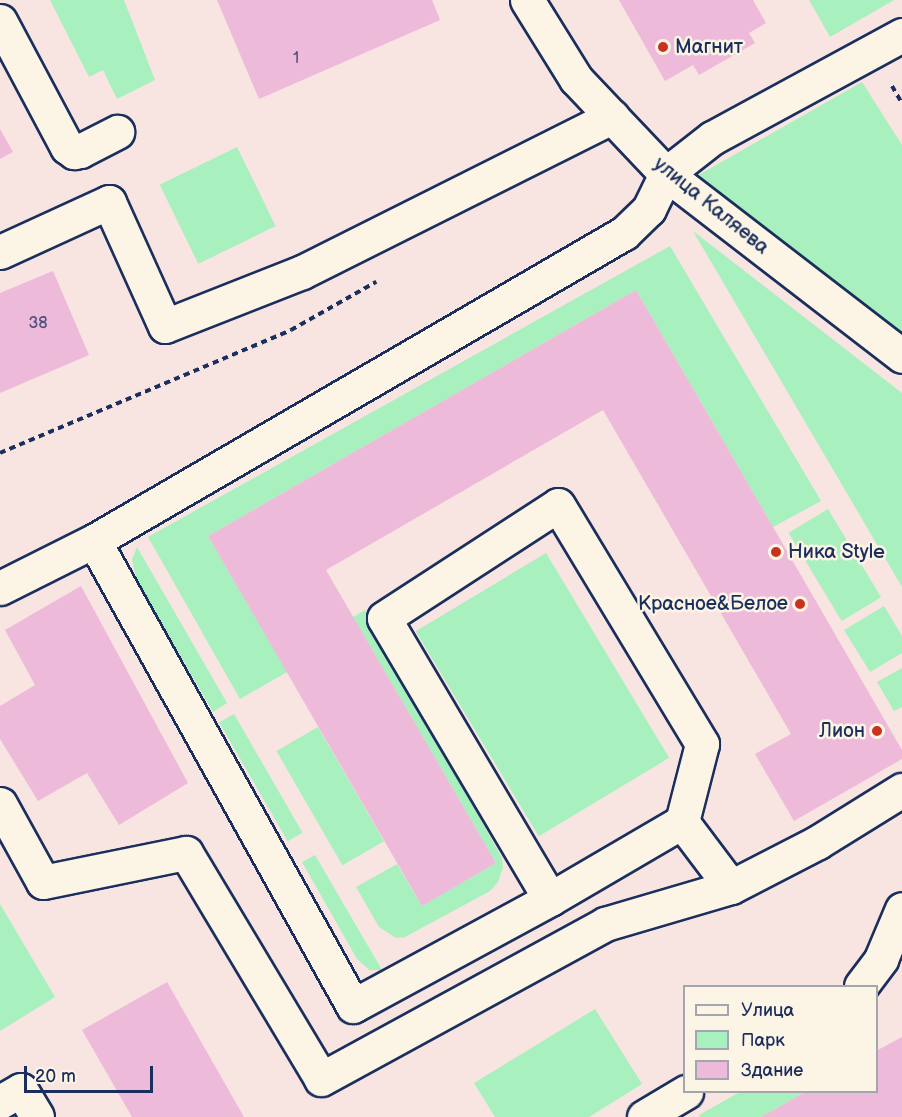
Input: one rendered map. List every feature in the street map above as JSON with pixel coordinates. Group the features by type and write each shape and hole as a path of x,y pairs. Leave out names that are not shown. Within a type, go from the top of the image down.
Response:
{"street":[{"name":"улица Каляева","path":"536,3 576,79 666,174 902,356"},
{"path":"0,21 67,147 74,152 80,151 117,132"},
{"path":"0,588 94,541 624,233 649,209 666,174 712,138 902,35"},
{"path":"0,252 109,202 165,326 302,272 612,117"},
{"path":"94,541 353,1006 550,899 682,822 702,744 558,505 384,618 550,899"},
{"path":"0,804 44,882 186,853 321,1079 605,924 731,887 818,842 902,790"},
{"path":"682,822 731,887"},
{"path":"862,985 881,959 902,909"},
{"path":"0,1102 21,1090 37,1117"},
{"path":"644,1117 684,1093"}],"green space":[{"path":"50,0 124,0 155,80 117,99 103,70 89,77"},
{"path":"809,0 894,0 830,37"},
{"path":"862,82 902,145 902,345 690,180"},
{"path":"237,147 276,226 198,264 160,185"},
{"path":"693,231 902,393 902,587"},
{"path":"670,246 821,501 773,527 636,290 208,536 287,672 240,699 148,537"},
{"path":"828,509 881,597 842,621 789,533"},
{"path":"137,547 227,703 213,712 137,581 132,560"},
{"path":"546,553 669,758 539,836 416,631"},
{"path":"884,606 902,636 902,653 870,672 844,630"},
{"path":"365,610 502,858 503,867 498,882 490,891 405,937 396,938 379,927 356,887 397,864 422,906 496,863 353,617"},
{"path":"902,668 902,707 894,711 877,682"},
{"path":"234,714 302,833 288,841 219,722"},
{"path":"318,727 384,841 342,865 276,751"},
{"path":"315,855 382,970 369,970 357,959 302,862"},
{"path":"0,904 55,997 0,1031"},
{"path":"595,1009 642,1084 589,1117 495,1117 474,1083"},
{"path":"738,1093 803,1093 761,1117 700,1117 699,1115"}],"building":[{"path":"217,0 432,0 440,20 259,99"},
{"path":"619,0 753,0 766,23 749,33 755,43 699,75 693,65 665,81"},
{"path":"0,129 13,152 0,159"},
{"path":"53,271 89,355 0,393 0,293"},
{"path":"636,290 902,750 902,759 794,821 755,754 791,734 603,410 326,570 496,863 422,906 208,536"},
{"path":"81,586 188,783 119,825 87,773 38,801 0,739 0,706 35,685 5,630"},
{"path":"167,982 244,1117 132,1117 82,1030"},
{"path":"902,1037 902,1117 761,1117 803,1093 878,1093 878,1050"}],"place":[{"name":"Магнит","path":"663,47"},
{"name":"Ника Style","path":"776,552"},
{"name":"Красное&Белое","path":"800,604"},
{"name":"Лион","path":"877,731"}]}
